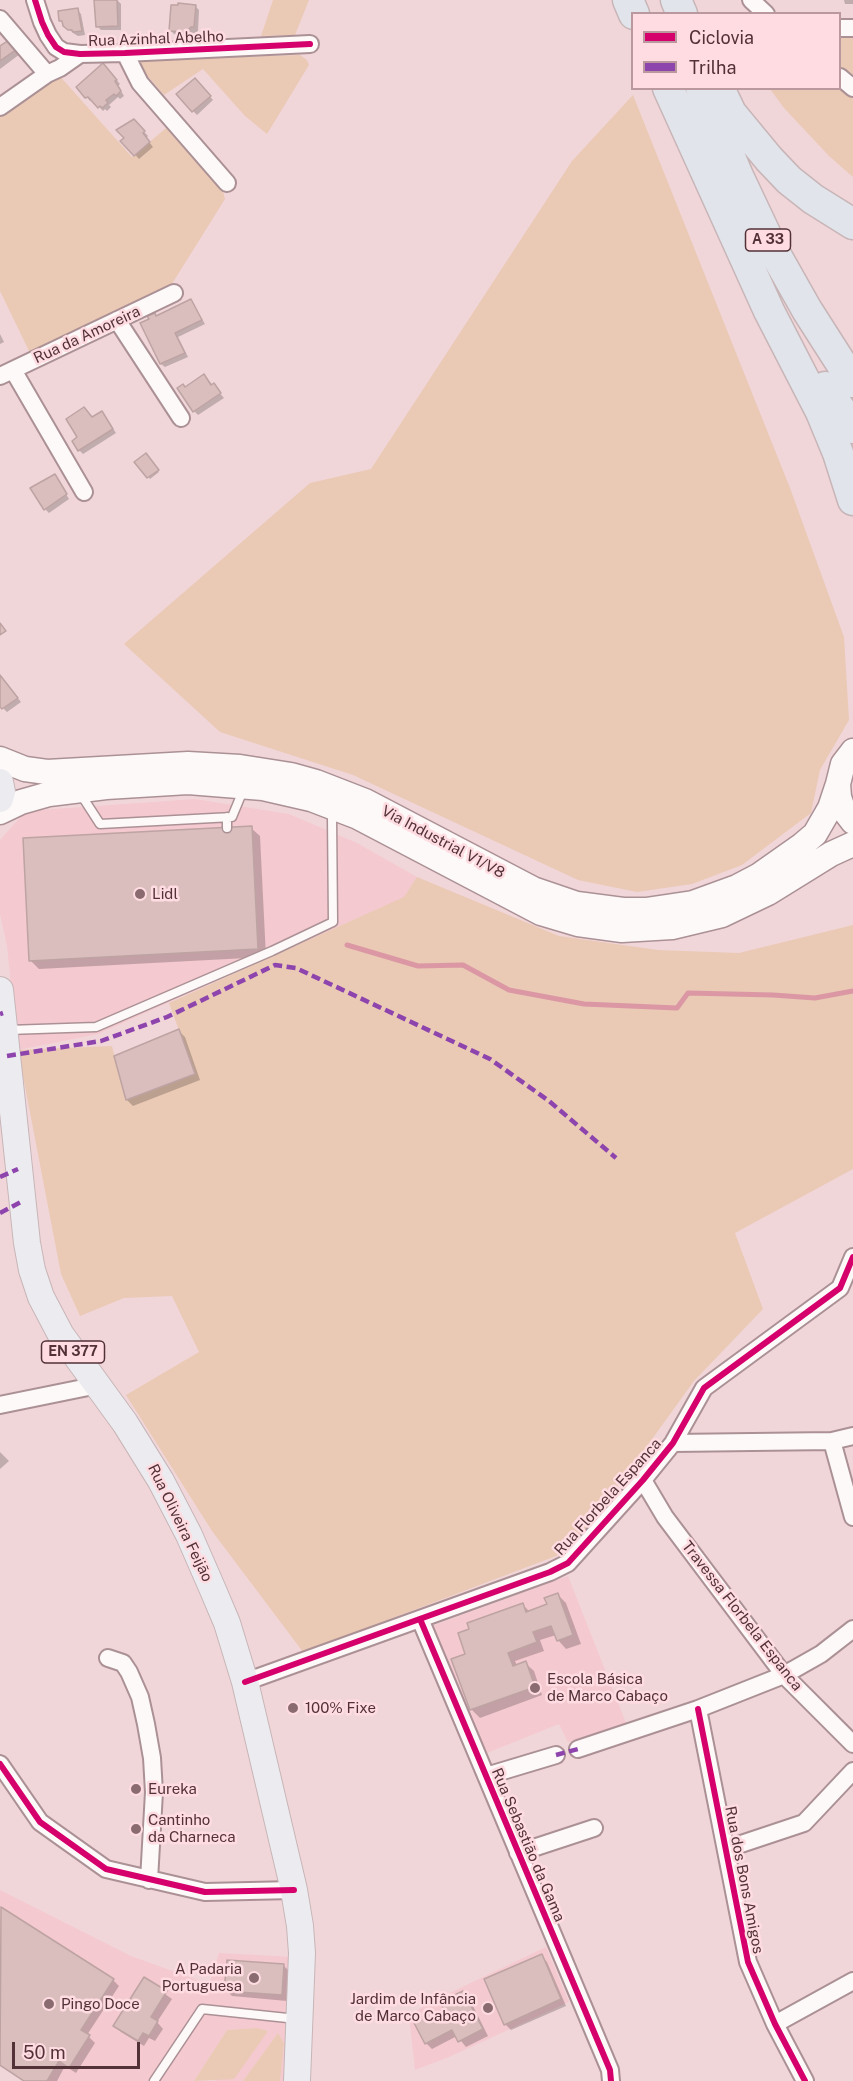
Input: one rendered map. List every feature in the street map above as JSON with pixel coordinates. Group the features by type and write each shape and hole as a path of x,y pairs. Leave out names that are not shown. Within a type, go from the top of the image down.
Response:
{"highway":[{"name":"A 33","path":"669,90 748,265 814,371 853,428"},
{"name":"A 33","path":"702,90 738,177 772,248 807,310 853,382"},
{"path":"720,90 731,113 776,166 813,199 853,224"},
{"path":"748,265 821,412 838,453 853,500"}],"main road":[{"name":"Via Industrial V1/V8","path":"0,759 25,769 47,772 188,764 240,767 291,775 365,801 533,889 577,904 623,910 646,910 693,903 737,887 758,876 802,845 814,834 830,808 843,764 853,751"},
{"path":"0,782 2,792 0,799"},
{"name":"Via Industrial V1/V8","path":"0,812 21,802 49,794 78,790 188,782 245,785 287,793 335,807 399,837 541,913 578,924 622,930 672,927 722,915 768,893 831,854 853,844"},
{"path":"838,784 843,809 853,822"},
{"name":"Rua Oliveira Feijão","path":"0,990 8,1106 32,1270 49,1314 61,1335 146,1455 189,1534 226,1623 245,1682 294,1890 300,1926 302,1953 297,2081"}],"street":[{"name":"Rua Azinhal Abelho","path":"35,0 42,22 56,47 64,52 125,53 310,44"},
{"path":"751,0 765,12"},
{"path":"0,20 47,74"},
{"path":"125,53 140,83 227,183"},
{"path":"0,107 80,54"},
{"path":"841,78 853,88"},
{"name":"Rua da Amoreira","path":"7,373 174,293"},
{"path":"117,320 181,417"},
{"path":"7,373 84,492"},
{"name":"Rua Florbela Espanca","path":"245,1682 550,1572 568,1563 644,1480 673,1443 704,1389 840,1288 853,1257"},
{"path":"0,1406 98,1385"},
{"path":"673,1443 832,1441 853,1436"},
{"path":"832,1441 853,1517"},
{"name":"Travessa Florbela Espanca","path":"644,1480 665,1517 784,1675 853,1744"},
{"name":"Rua Sebastião da Gama","path":"420,1619 610,2070 611,2081"},
{"path":"578,1749 698,1709 784,1675 821,1654 853,1629"},
{"path":"108,1658 123,1663 129,1672 140,1697 146,1724 152,1758 154,1792 149,1880"},
{"name":"Rua dos Bons Amigos","path":"698,1709 748,1962 775,2024 806,2081"},
{"path":"486,1776 556,1755"},
{"path":"0,1764 40,1821 106,1869 206,1892 294,1890"},
{"path":"726,1849 804,1824 853,1771"},
{"path":"518,1853 594,1828"},
{"path":"775,2024 853,1981"}],"lane":[{"path":"78,790 100,824 232,817 245,785"},
{"path":"4,1030 96,1028 333,922 332,816 335,807"},
{"path":"226,817 227,828"},
{"path":"154,2081 202,2009 300,2019"}],"shaded area":[{"path":"273,0 309,0 295,35 261,36"},
{"path":"853,32 853,82 841,72 841,33"},
{"path":"300,55 307,60 309,65 267,134 245,116 203,69 164,95 138,65 143,60"},
{"path":"57,73 132,157 166,128 223,192 225,199 170,287 30,353 0,291 0,113"},
{"path":"841,89 853,99 853,177 829,156 784,108 771,90"},
{"path":"633,95 790,488 844,637 849,720 820,770 811,813 742,865 692,884 637,892 578,880 353,775 220,732 124,644 310,483 371,469 572,161"},
{"path":"195,799 289,814 357,843 417,877 405,897 98,1034 18,1050 7,946 0,914 0,840 26,811"},
{"path":"417,877 559,936 658,950 739,953 853,925 853,1169 735,1233 763,1309 694,1381 572,1550 303,1652 212,1531 126,1395 199,1352 172,1296 124,1298 80,1316 61,1274 18,1050 112,1046 126,1100 195,1074 169,1003 404,897"},
{"name":"Escola Básica de Marco Cabaço","path":"568,1576 628,1728 568,1742 559,1724 482,1755 432,1626"},
{"path":"0,1890 131,1956 209,1984 219,1953 293,1957 287,2081 280,2081 284,2043 278,2033 243,2081 215,2081 268,2031 257,2028 227,2030 194,2081 24,2081 0,2065"},
{"name":"Jardim de Infância de Marco Cabaço","path":"546,1947 569,2002 449,2057 415,2070 409,2015 433,2001"},
{"path":"257,2028 268,2031 234,2079 194,2081 227,2030"},
{"path":"278,2033 284,2043 280,2081 243,2081"}],"building":[{"path":"94,0 117,0 118,26 96,27"},
{"path":"178,3 196,5 194,27 186,32 169,31 171,5 178,5"},
{"path":"78,8 82,31 73,32 63,26 62,21 59,21 58,11"},
{"path":"9,40 17,49 0,61 0,46"},
{"path":"103,63 117,80 115,81 121,91 106,100 108,103 102,108 100,106 98,108 76,87"},
{"path":"195,78 211,96 192,112 176,94"},
{"path":"134,119 145,131 143,133 150,142 134,156 120,141 124,138 116,130"},
{"path":"191,299 202,320 175,333 185,353 160,364 140,323 149,319 147,316 155,313 156,316"},
{"path":"204,374 211,385 214,383 221,393 193,412 177,388 183,384 185,387"},
{"path":"84,407 92,417 102,411 113,429 78,451 72,441 77,437 66,419"},
{"path":"146,453 159,470 147,478 134,462"},
{"path":"55,474 67,494 44,510 30,488"},
{"path":"0,623 6,631 0,635"},
{"path":"0,675 18,698 2,709 0,707"},
{"name":"Lidl","path":"252,826 258,949 29,961 23,838"},
{"path":"179,1029 195,1074 126,1100 114,1056"},
{"path":"558,1593 573,1635 557,1641 551,1626 533,1632 537,1642 508,1653 513,1666 526,1661 535,1687 470,1710 451,1659 465,1654 458,1633 469,1629 467,1623 523,1603 526,1612 547,1604 544,1598"},
{"name":"Pingo Doce","path":"1,1907 114,1979 81,2030 90,2035 69,2068 59,2061 47,2081 24,2081 0,2065"},
{"path":"542,1954 561,1999 504,2025 484,1979"},
{"name":"A Padaria Portuguesa","path":"227,1960 284,1964 282,1995 224,1991"},
{"path":"144,1977 167,1991 151,2017 158,2021 149,2036 143,2033 138,2041 113,2026"},
{"path":"463,1991 483,2029 458,2042 452,2030 425,2044 413,2021 434,2011 438,2020 447,2016 440,2002"}],"waterway":[{"path":"347,945 418,966 463,965 509,990 584,1004 677,1008 688,993 815,998 853,991"}],"marked path":[{"path":"7,1056 101,1041 167,1017 275,965 296,968 490,1059 549,1101 616,1158"},
{"path":"0,1177 18,1169"},
{"path":"0,1213 21,1202"},
{"path":"556,1755 578,1749"}],"cycle path":[{"path":"35,0 48,35 56,47 64,52 125,53 310,44"},
{"path":"245,1682 550,1572 568,1563 673,1443 704,1388 840,1288 853,1257"},
{"path":"420,1619 610,2070 611,2081"},
{"path":"698,1709 748,1962 775,2024 805,2081"},
{"path":"0,1764 40,1822 106,1869 205,1892 294,1890"}],"place":[{"name":"Lidl","path":"140,894"},
{"name":"Escola Básica de Marco Cabaço","path":"535,1688"},
{"name":"100% Fixe","path":"293,1708"},
{"name":"Eureka","path":"136,1789"},
{"name":"Cantinho da Charneca","path":"136,1829"},
{"name":"A Padaria Portuguesa","path":"254,1978"},
{"name":"Pingo Doce","path":"49,2004"},
{"name":"Jardim de Infância de Marco Cabaço","path":"488,2008"}]}
